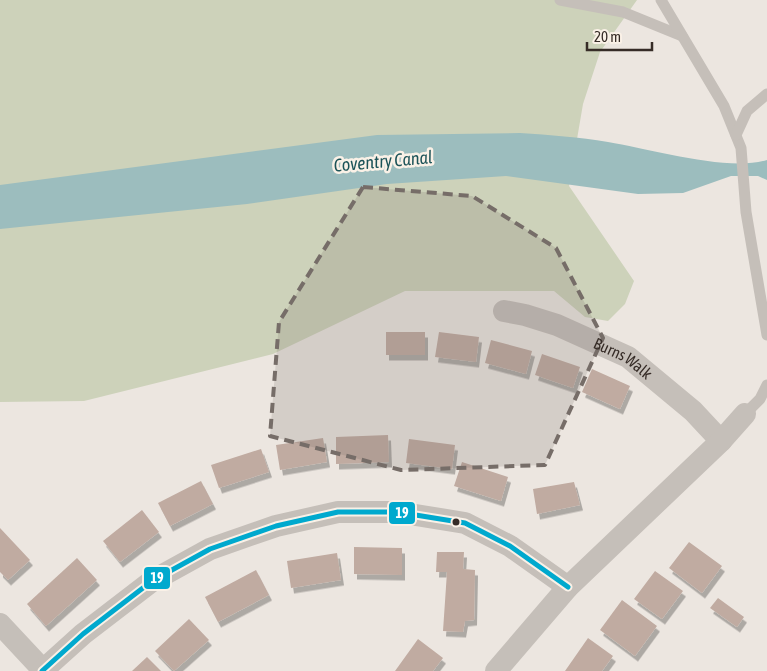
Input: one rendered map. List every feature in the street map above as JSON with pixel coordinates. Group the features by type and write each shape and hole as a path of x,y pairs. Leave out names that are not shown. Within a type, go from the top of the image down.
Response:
{"street":[{"name":"Burns Walk","path":"504,311 557,325 628,357 693,411 721,441"},
{"path":"496,671 568,587 721,441 745,414"},
{"path":"0,624 43,670 83,634 152,581 210,549 276,526 338,512 397,512 465,523 510,546 568,587"}],"lane":[{"path":"560,0 623,12 682,36"},
{"path":"661,0 724,106 741,148 744,188 767,335"},
{"path":"736,135 747,111 767,94"},
{"path":"745,414 760,399 767,385"}],"highlighted area":[{"path":"363,187 472,196 556,248 603,338 545,465 401,470 270,436 279,322"}],"green space":[{"path":"0,0 637,0 600,52 583,104 569,186 634,281 625,304 608,321 585,317 554,291 405,291 273,354 84,401 0,402"}],"water":[{"name":"Coventry Canal","path":"520,133 597,140 710,161 750,163 767,160 767,180 758,176 731,176 683,193 638,194 506,176 387,184 247,204 0,229 0,185 377,135"}],"building":[{"path":"386,332 425,332 425,355 386,355"},
{"path":"439,332 479,337 476,362 435,357"},
{"path":"491,340 532,351 526,374 485,363"},
{"path":"542,354 580,367 573,388 535,375"},
{"path":"592,369 630,386 620,409 582,392"},
{"path":"388,435 389,462 336,464 336,437"},
{"path":"323,438 327,462 280,470 276,445"},
{"path":"409,439 455,445 452,469 406,463"},
{"path":"261,449 269,472 219,488 211,465"},
{"path":"462,462 508,477 501,501 454,486"},
{"path":"201,481 213,504 170,526 158,503"},
{"path":"574,482 580,505 537,514 533,489"},
{"path":"142,510 159,532 120,562 103,541"},
{"path":"0,528 30,560 8,580 0,572"},
{"path":"689,542 722,566 702,593 669,568"},
{"path":"354,547 402,548 402,575 354,574"},
{"path":"437,552 464,552 463,569 475,570 474,620 465,621 463,632 443,631 447,572 436,572"},
{"path":"337,553 341,580 291,588 287,561"},
{"path":"77,558 97,580 46,626 27,604"},
{"path":"256,570 269,595 218,622 205,597"},
{"path":"655,571 683,591 662,619 634,599"},
{"path":"718,598 744,617 737,627 710,608"},
{"path":"622,600 657,626 635,656 600,630"},
{"path":"189,619 209,640 174,671 155,651"},
{"path":"588,638 613,656 602,671 565,671"},
{"path":"418,639 443,658 433,671 395,671"},
{"path":"147,657 161,671 132,671"}],"transit line":[{"name":"19","path":"42,671 83,634 152,581 210,549 276,526 338,512 397,512 465,523 510,546 568,587"}]}
